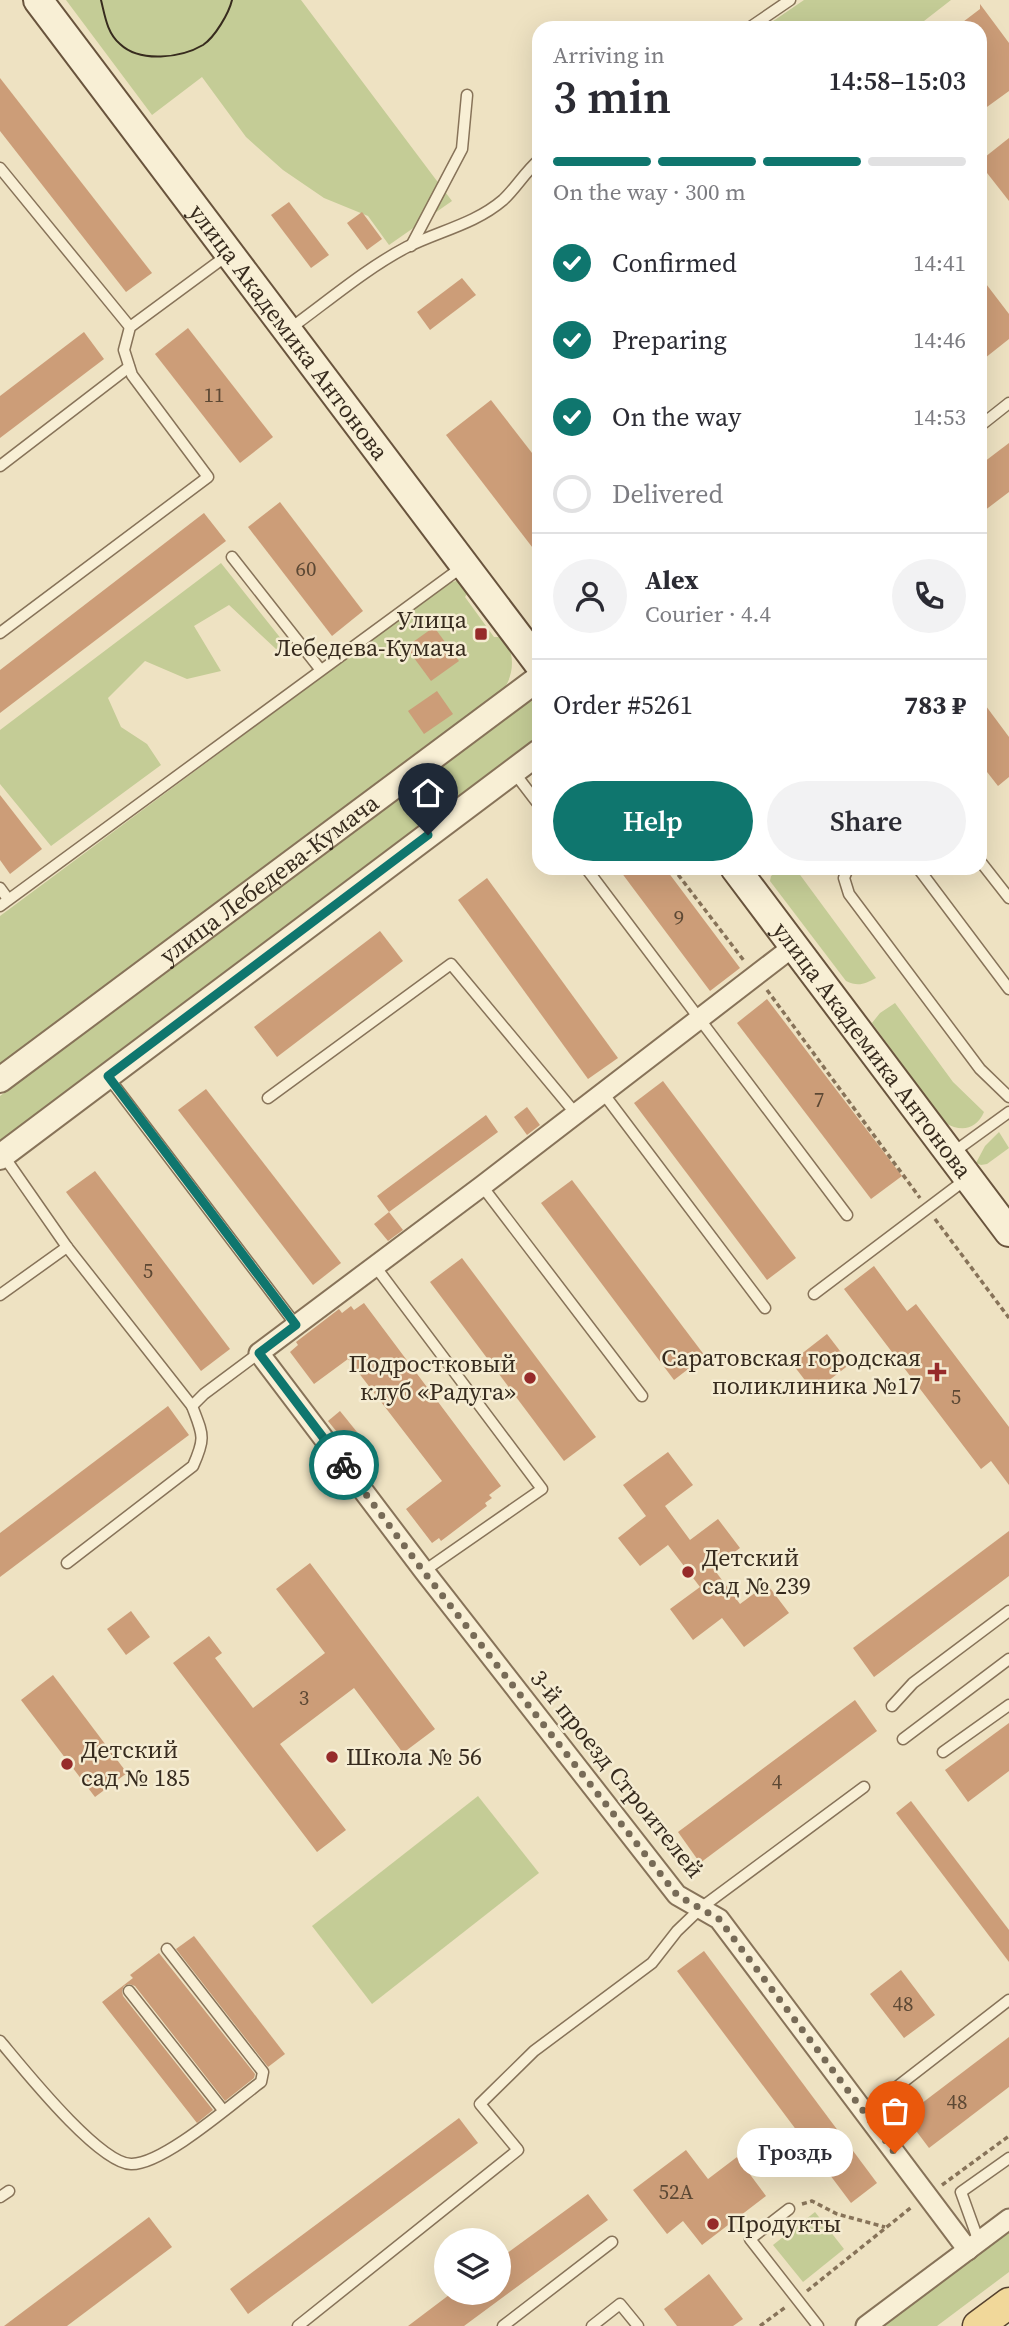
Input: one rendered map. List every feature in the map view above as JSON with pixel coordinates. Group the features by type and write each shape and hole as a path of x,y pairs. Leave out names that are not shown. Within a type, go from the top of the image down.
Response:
{"main road":[{"name":"улица Академика Антонова","path":"38,0 532,655"},
{"name":"улица Академика Антонова","path":"741,875 1009,1232"},
{"path":"978,2326 1009,2303"}],"street":[{"name":"улица Лебедева-Кумача","path":"0,1080 532,683"},
{"path":"2,1156 532,757"},
{"path":"259,1353 482,1186 794,946"},
{"name":"3-й проезд Строителей","path":"259,1353 424,1572 677,1895 719,1919 927,2196 974,2246"},
{"path":"866,2326 1009,2219"}],"lane":[{"path":"759,21 790,0"},
{"path":"411,246 462,149 467,95"},
{"path":"288,330 362,276 411,246 464,225 503,200 532,166"},
{"path":"0,168 130,327"},
{"path":"0,633 208,477 132,375 124,350 130,327 229,254"},
{"path":"0,466 129,367"},
{"path":"987,420 1009,403"},
{"path":"232,557 320,669"},
{"path":"0,888 4,902 465,565"},
{"path":"513,771 532,797"},
{"path":"987,870 1009,898"},
{"path":"591,875 847,1215"},
{"path":"845,875 849,894 980,1069 1009,1097"},
{"path":"923,875 1009,989"},
{"path":"268,1098 451,964 576,1114"},
{"path":"108,1076 296,1325"},
{"path":"603,1093 765,1308"},
{"path":"951,1154 1009,1112"},
{"path":"2,1156 67,1247 192,1406 201,1430 203,1443 193,1466 67,1563"},
{"path":"814,1294 968,1178"},
{"path":"482,1186 642,1396"},
{"path":"0,1295 67,1247"},
{"path":"376,1266 542,1489 424,1572"},
{"path":"192,1406 259,1353"},
{"path":"892,1706 913,1683 1009,1611"},
{"path":"903,1739 1009,1659"},
{"path":"943,1752 1009,1704"},
{"path":"298,2326 518,2150 480,2104 534,2051 652,1963 677,1931 702,1908 864,1787"},
{"path":"0,2041 60,2111 104,2151 130,2164 153,2159 261,2082 263,2072 167,1949"},
{"path":"129,1991 223,2110"},
{"path":"880,2100 1009,2000"},
{"path":"974,2246 961,2192 1009,2158"},
{"path":"789,2209 750,2239 818,2326"},
{"path":"503,2326 612,2242"},
{"path":"592,2326 620,2304 638,2326"}],"path":[{"path":"678,875 1009,1318"},
{"path":"760,2326 886,2227 1009,2136"},
{"path":"789,2209 812,2201 837,2214 886,2227"}],"green space":[{"path":"66,0 301,0 452,201 389,245 368,216 324,198 283,170 246,137 202,77 152,115"},
{"path":"804,0 951,0 924,21 773,21"},
{"path":"221,563 286,645 276,649 229,605 194,626 221,671 187,679 145,661 108,698 121,727 147,744 161,765 51,846 0,784 0,730"},
{"path":"460,580 469,591 465,597 494,637 504,637 510,649 511,672 501,693 425,746 418,755 0,1069 0,916 448,583"},
{"path":"532,701 532,743 0,1148 0,1096 519,705"},
{"path":"800,875 876,978 861,984 846,981 770,881 771,876"},
{"path":"895,1003 953,1082 984,1112 977,1123 967,1128 957,1128 945,1123 872,1023 880,1013"},
{"path":"999,1132 1009,1148 987,1164 976,1163 985,1146"},
{"path":"478,1796 539,1873 372,2004 312,1926"},
{"path":"815,2212 844,2249 803,2282 773,2245"},
{"path":"1009,2228 1009,2272 937,2326 878,2326"}],"building":[{"path":"980,4 1009,43 1009,91 987,107 987,21 964,21 980,9"},
{"path":"0,78 152,273 126,292 0,131"},
{"path":"1009,138 1009,201 987,173 987,155"},
{"path":"289,202 329,255 311,268 271,215"},
{"path":"362,212 382,239 367,250 347,223"},
{"path":"462,278 476,295 430,330 417,312"},
{"path":"987,285 1009,314 1009,339 987,356"},
{"path":"188,328 273,437 240,463 155,354"},
{"path":"84,332 104,359 0,438 0,396"},
{"path":"491,400 532,453 532,547 446,435"},
{"path":"1009,443 1009,492 987,509 987,460"},
{"path":"280,502 363,611 332,636 248,527"},
{"path":"204,513 226,541 0,713 0,670"},
{"path":"434,627 459,661 431,681 406,647"},
{"path":"437,691 453,714 424,734 408,711"},
{"path":"987,707 1009,737 1009,777 998,786 987,772"},
{"path":"0,795 42,849 10,874 0,860"},
{"path":"623,875 670,875 740,968 710,991"},
{"path":"487,878 618,1058 588,1079 458,900"},
{"path":"380,931 403,961 277,1057 254,1027"},
{"path":"767,999 902,1176 871,1199 737,1023"},
{"path":"663,1081 796,1258 767,1280 634,1103"},
{"path":"206,1089 341,1263 313,1285 178,1110"},
{"path":"527,1107 540,1125 527,1135 514,1117"},
{"path":"486,1115 498,1132 389,1212 377,1196"},
{"path":"95,1171 230,1349 201,1371 66,1192"},
{"path":"572,1180 705,1356 674,1380 541,1203"},
{"path":"389,1212 403,1230 388,1241 374,1224"},
{"path":"462,1258 596,1437 564,1461 430,1282"},
{"path":"874,1266 907,1311 916,1304 1009,1427 1009,1485 991,1461 981,1469 844,1289"},
{"path":"364,1303 501,1486 489,1495 492,1498 485,1503 487,1506 441,1541 439,1538 432,1543 406,1509 442,1481 348,1359 314,1384 290,1352 298,1345 296,1342 339,1309 342,1313 351,1306 354,1310"},
{"path":"827,1334 850,1364 814,1392 791,1362"},
{"path":"168,1406 189,1435 0,1577 0,1533"},
{"path":"340,1411 357,1432 345,1442 328,1421"},
{"path":"668,1452 693,1485 665,1506 690,1540 718,1519 740,1548 713,1568 740,1604 767,1584 789,1613 744,1647 722,1618 693,1640 670,1609 700,1587 668,1545 640,1566 618,1538 646,1516 623,1485"},
{"path":"1009,1531 1009,1576 874,1677 853,1648"},
{"path":"310,1563 435,1729 403,1753 354,1688 280,1744 346,1830 317,1852 173,1663 209,1636 222,1653 215,1658 253,1708 325,1653 276,1589"},
{"path":"131,1611 150,1637 126,1655 107,1629"},
{"path":"53,1675 127,1773 95,1797 21,1700"},
{"path":"855,1700 877,1731 700,1863 678,1832"},
{"path":"1009,1723 1009,1771 968,1802 945,1770"},
{"path":"911,1801 1009,1930 1009,1962 896,1813"},
{"path":"194,1936 285,2054 268,2067 176,1949"},
{"path":"704,1951 877,2183 851,2203 677,1971"},
{"path":"159,1953 255,2074 254,2078 225,2101 135,1986 124,1986 123,1996 213,2110 197,2123 102,2002 133,1978 130,1975"},
{"path":"901,1970 935,2015 904,2038 870,1994"},
{"path":"1009,2037 1009,2087 929,2148 905,2116"},
{"path":"459,2118 478,2143 248,2314 230,2289"},
{"path":"686,2150 708,2179 737,2157 766,2196 702,2245 683,2221 667,2234 633,2190"},
{"path":"588,2194 608,2220 511,2291 511,2250"},
{"path":"149,2217 172,2247 67,2326 4,2326"},
{"path":"709,2274 743,2319 733,2326 677,2326 664,2309"},
{"path":"436,2305 493,2305 464,2326 408,2326"}],"tram line":[{"path":"101,0 109,29 116,40 128,50 149,56 184,53 203,45 221,24 232,0"}],"way so far":[{"path":"344,1465 424,1572 677,1895 719,1919 895,2153"}],"place":[{"name":"Улица Лебедева-Кумача","path":"481,634"},
{"name":"Саратовская городская поликлиника №17","path":"937,1372"},
{"name":"Подростковый клуб «Радуга»","path":"530,1378"},
{"name":"Детский сад № 239","path":"688,1572"},
{"name":"Школа № 56","path":"332,1757"},
{"name":"Детский сад № 185","path":"67,1764"},
{"name":"Гроздь","path":"895,2153"},
{"name":"Продукты","path":"713,2224"}],"route":[{"path":"344,1465 259,1353 296,1325 108,1076 428,835"}]}
